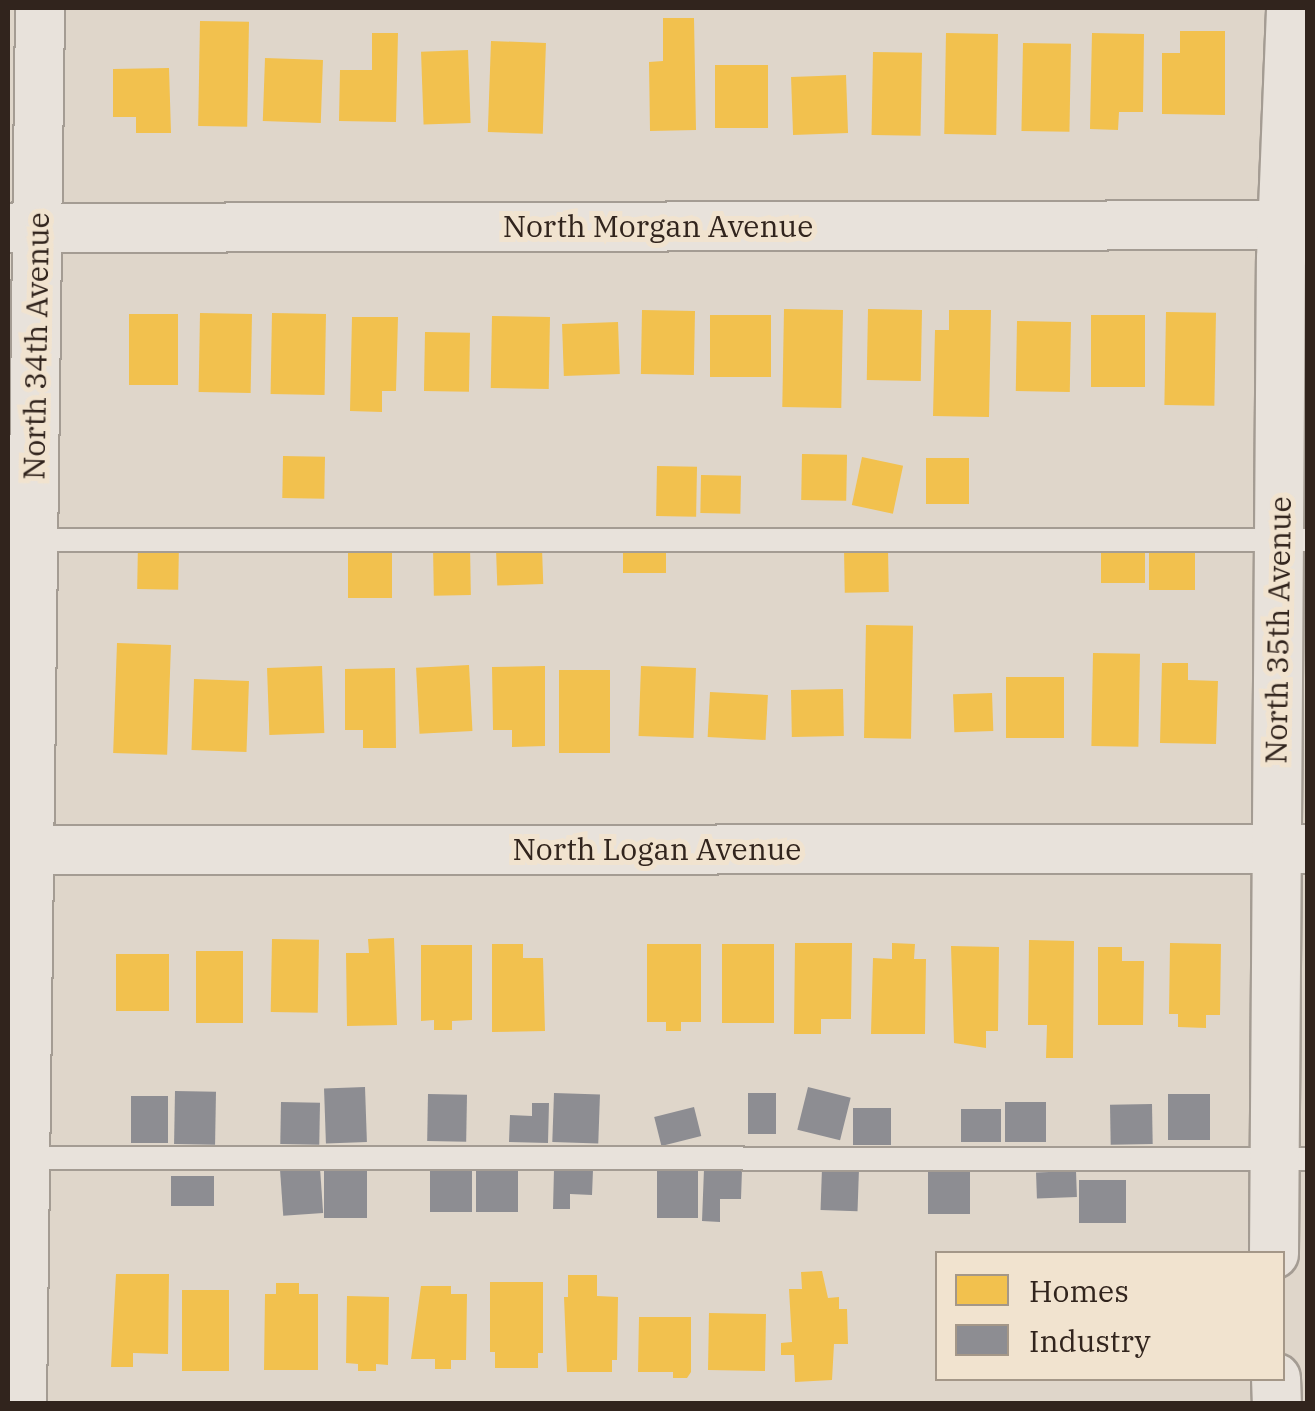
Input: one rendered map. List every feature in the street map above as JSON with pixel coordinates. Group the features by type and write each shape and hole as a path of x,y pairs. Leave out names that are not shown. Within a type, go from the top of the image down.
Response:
{"street":[{"name":"North 34th Avenue","path":"22,1404 16,1158 23,228 40,8"},
{"name":"North 35th Avenue","path":"1274,1251 1290,1158 1295,225 1291,8"},
{"name":"North Morgan Avenue","path":"23,228 1295,225"},
{"name":"North Logan Avenue","path":"18,850 1292,849"}],"lane":[{"path":"20,540 1294,541"},
{"path":"16,1158 1290,1158"}],"building: Homes":[{"path":"663,18 694,18 696,130 650,131 649,62 663,61"},
{"path":"200,21 249,22 247,127 198,126"},
{"path":"1180,31 1225,31 1225,115 1162,114 1162,53 1180,53"},
{"path":"372,33 398,33 396,122 339,121 340,70 372,70"},
{"path":"946,33 998,34 996,135 944,134"},
{"path":"1092,33 1144,34 1143,112 1119,112 1118,130 1090,129"},
{"path":"491,41 546,43 543,134 488,132"},
{"path":"1023,43 1071,44 1069,132 1021,131"},
{"path":"468,50 471,123 424,125 421,52"},
{"path":"873,52 922,53 921,136 872,135"},
{"path":"265,58 323,60 321,123 263,121"},
{"path":"715,65 768,65 768,128 715,128"},
{"path":"169,68 171,133 136,133 136,117 113,117 113,69"},
{"path":"846,75 848,133 793,135 791,77"},
{"path":"784,309 843,310 841,408 782,407"},
{"path":"868,309 922,310 921,381 867,380"},
{"path":"642,310 695,311 694,375 641,374"},
{"path":"949,310 991,310 989,417 933,416 935,330 949,330"},
{"path":"1166,312 1216,313 1214,406 1164,405"},
{"path":"200,313 252,314 251,393 199,392"},
{"path":"272,313 326,314 325,395 271,394"},
{"path":"129,314 178,314 178,385 129,385"},
{"path":"710,315 771,315 771,377 710,377"},
{"path":"1091,315 1145,315 1145,387 1091,387"},
{"path":"492,316 550,317 549,389 491,388"},
{"path":"352,317 398,317 396,391 382,391 382,412 350,411"},
{"path":"1017,321 1071,322 1070,392 1016,391"},
{"path":"618,322 620,374 564,376 562,324"},
{"path":"425,332 470,333 469,392 424,391"},
{"path":"802,454 847,455 846,501 801,500"},
{"path":"283,456 325,457 324,499 282,498"},
{"path":"862,457 903,466 893,514 852,505"},
{"path":"926,458 969,458 969,504 926,504"},
{"path":"657,466 697,467 696,517 656,516"},
{"path":"701,475 741,476 740,514 700,513"},
{"path":"138,542 179,543 178,590 137,589"},
{"path":"623,542 666,542 666,573 623,573"},
{"path":"1101,542 1145,542 1145,583 1101,583"},
{"path":"1149,542 1195,542 1195,590 1149,590"},
{"path":"348,546 392,546 392,598 348,598"},
{"path":"470,546 471,595 434,596 433,547"},
{"path":"542,548 543,584 497,586 496,550"},
{"path":"888,548 889,592 845,593 844,549"},
{"path":"866,625 913,626 911,739 864,738"},
{"path":"117,643 171,645 167,755 113,753"},
{"path":"1093,653 1140,654 1138,747 1091,746"},
{"path":"1162,663 1188,663 1188,680 1218,681 1216,744 1160,743"},
{"path":"469,665 472,731 420,734 416,668"},
{"path":"322,666 324,733 269,735 267,668"},
{"path":"545,666 545,746 512,747 512,730 493,730 492,667"},
{"path":"641,666 696,668 694,738 639,736"},
{"path":"395,668 396,748 363,748 363,730 345,730 345,669"},
{"path":"559,670 610,670 610,753 559,753"},
{"path":"1006,677 1064,677 1064,738 1006,738"},
{"path":"194,679 249,681 246,752 192,750"},
{"path":"843,689 844,736 792,737 791,690"},
{"path":"710,692 768,695 766,740 708,737"},
{"path":"992,693 993,731 954,732 953,694"},
{"path":"394,938 397,1025 347,1026 346,953 369,953 368,939"},
{"path":"272,939 319,940 318,1013 271,1012"},
{"path":"1029,940 1074,941 1073,1058 1046,1058 1047,1025 1028,1025"},
{"path":"795,943 852,943 851,1019 821,1019 821,1034 794,1034"},
{"path":"892,943 915,944 914,959 926,959 925,1034 871,1034 873,958 892,959"},
{"path":"1170,943 1221,944 1220,1015 1206,1015 1206,1028 1178,1027 1178,1014 1169,1014"},
{"path":"492,944 523,944 523,958 543,958 545,1031 492,1032"},
{"path":"647,944 701,944 701,1022 681,1022 681,1031 666,1031 666,1022 647,1022"},
{"path":"722,944 774,944 774,1023 722,1023"},
{"path":"421,945 472,945 472,1020 452,1021 452,1030 434,1030 434,1020 421,1021"},
{"path":"951,946 999,947 998,1031 986,1031 986,1048 954,1043"},
{"path":"1098,947 1122,947 1122,961 1144,961 1143,1025 1098,1025"},
{"path":"196,951 243,951 243,1023 196,1023"},
{"path":"116,954 169,954 169,1011 116,1011"},
{"path":"822,1271 828,1298 839,1297 839,1309 847,1309 848,1344 834,1344 832,1380 795,1382 794,1355 781,1355 781,1343 792,1342 789,1289 802,1289 801,1272"},
{"path":"116,1274 169,1274 168,1354 133,1353 133,1367 111,1367"},
{"path":"568,1275 597,1275 597,1296 618,1297 617,1360 612,1360 612,1372 567,1372 564,1297 568,1297"},
{"path":"490,1282 543,1282 543,1353 538,1353 538,1368 495,1368 495,1352 490,1352"},
{"path":"276,1283 299,1283 299,1294 318,1294 318,1370 264,1370 265,1294 276,1294"},
{"path":"421,1286 451,1286 451,1294 467,1294 466,1360 451,1360 451,1369 435,1369 435,1359 411,1359"},
{"path":"182,1290 229,1290 229,1371 182,1371"},
{"path":"347,1296 389,1297 388,1365 376,1364 376,1371 358,1371 358,1364 346,1363"},
{"path":"709,1313 766,1314 765,1371 708,1370"},
{"path":"639,1317 691,1317 691,1372 687,1378 673,1378 673,1372 638,1372"}],"building: Industry":[{"path":"365,1087 367,1142 326,1143 324,1088"},
{"path":"808,1087 851,1098 840,1140 797,1130"},
{"path":"175,1091 216,1092 215,1145 174,1144"},
{"path":"554,1093 600,1095 598,1144 552,1142"},
{"path":"748,1093 776,1093 776,1134 748,1134"},
{"path":"428,1094 467,1095 466,1142 427,1141"},
{"path":"1168,1094 1210,1094 1210,1140 1168,1140"},
{"path":"131,1096 168,1096 168,1143 131,1143"},
{"path":"281,1102 320,1103 319,1145 280,1144"},
{"path":"1005,1102 1046,1102 1046,1142 1005,1142"},
{"path":"532,1103 549,1103 548,1143 509,1142 510,1115 532,1116"},
{"path":"1152,1104 1153,1144 1111,1145 1110,1105"},
{"path":"694,1107 701,1136 661,1146 654,1117"},
{"path":"853,1108 891,1108 891,1145 853,1145"},
{"path":"961,1109 1001,1109 1001,1142 961,1142"},
{"path":"320,1168 323,1213 283,1216 280,1171"},
{"path":"822,1168 859,1169 858,1211 821,1210"},
{"path":"554,1169 593,1170 592,1195 570,1194 570,1209 553,1209"},
{"path":"704,1169 742,1170 741,1199 720,1199 720,1222 702,1221"},
{"path":"928,1169 970,1169 970,1214 928,1214"},
{"path":"324,1170 367,1170 367,1218 324,1218"},
{"path":"430,1170 472,1170 472,1212 430,1212"},
{"path":"476,1170 518,1170 518,1212 476,1212"},
{"path":"657,1171 698,1171 698,1218 657,1218"},
{"path":"1076,1171 1077,1197 1037,1198 1036,1172"},
{"path":"171,1176 214,1176 214,1206 171,1206"},
{"path":"1079,1180 1126,1180 1126,1223 1079,1223"}]}
